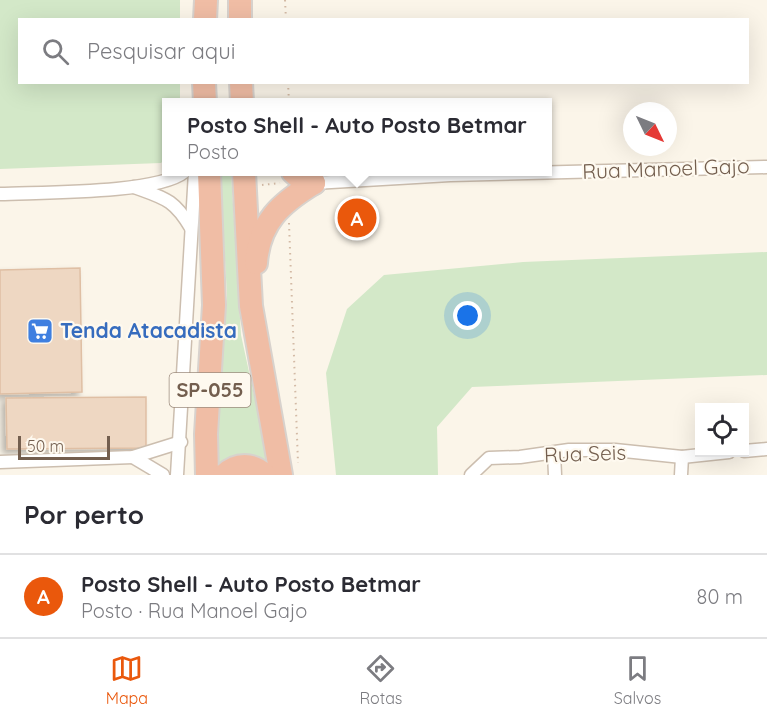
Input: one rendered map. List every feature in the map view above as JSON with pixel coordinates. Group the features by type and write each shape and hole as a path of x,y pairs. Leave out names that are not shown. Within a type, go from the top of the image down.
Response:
{"highway":[{"path":"205,18 206,0"},
{"path":"240,0 240,18"},
{"name":"SP-055","path":"207,475 206,434 214,305 209,176"},
{"name":"SP-055","path":"244,176 251,306 289,469"},
{"path":"298,176 302,180 314,183"},
{"path":"251,306 256,252 263,229 280,205 314,183"},
{"path":"224,475 235,466 245,465 265,475"}],"street":[{"name":"Rua Manoel Gajo","path":"552,172 767,166"},
{"path":"0,194 133,187 164,181 174,176"},
{"path":"177,475 181,442 190,228 195,176"},
{"name":"Rua Manoel Gajo","path":"314,183 433,176"},
{"path":"133,187 164,198 179,207 190,228"},
{"path":"0,462 133,458 181,442"},
{"path":"749,451 767,449"},
{"name":"Rua Seis","path":"471,475 489,458 615,450 682,457 695,456"},
{"path":"554,453 555,475"},
{"path":"681,475 682,457"},
{"path":"133,458 163,475"}],"path":[{"path":"285,0 286,18"},
{"path":"289,220 289,469"}],"green space":[{"path":"0,0 180,0 180,18 18,18 18,84 180,84 180,98 162,98 161,163 0,169"},
{"path":"220,176 231,176 241,335 269,464 218,468 217,436 227,295"},
{"path":"767,252 767,375 472,387 437,427 438,475 336,475 326,373 347,309 384,275 523,262"}],"building":[{"name":"Tenda Atacadista","path":"80,268 82,392 0,394 0,270"},
{"path":"146,397 146,448 7,449 6,398"}],"place":[{"name":"Posto Shell - Auto Posto Betmar","path":"357,218"},
{"name":"Tenda Atacadista","path":"40,331"}]}
